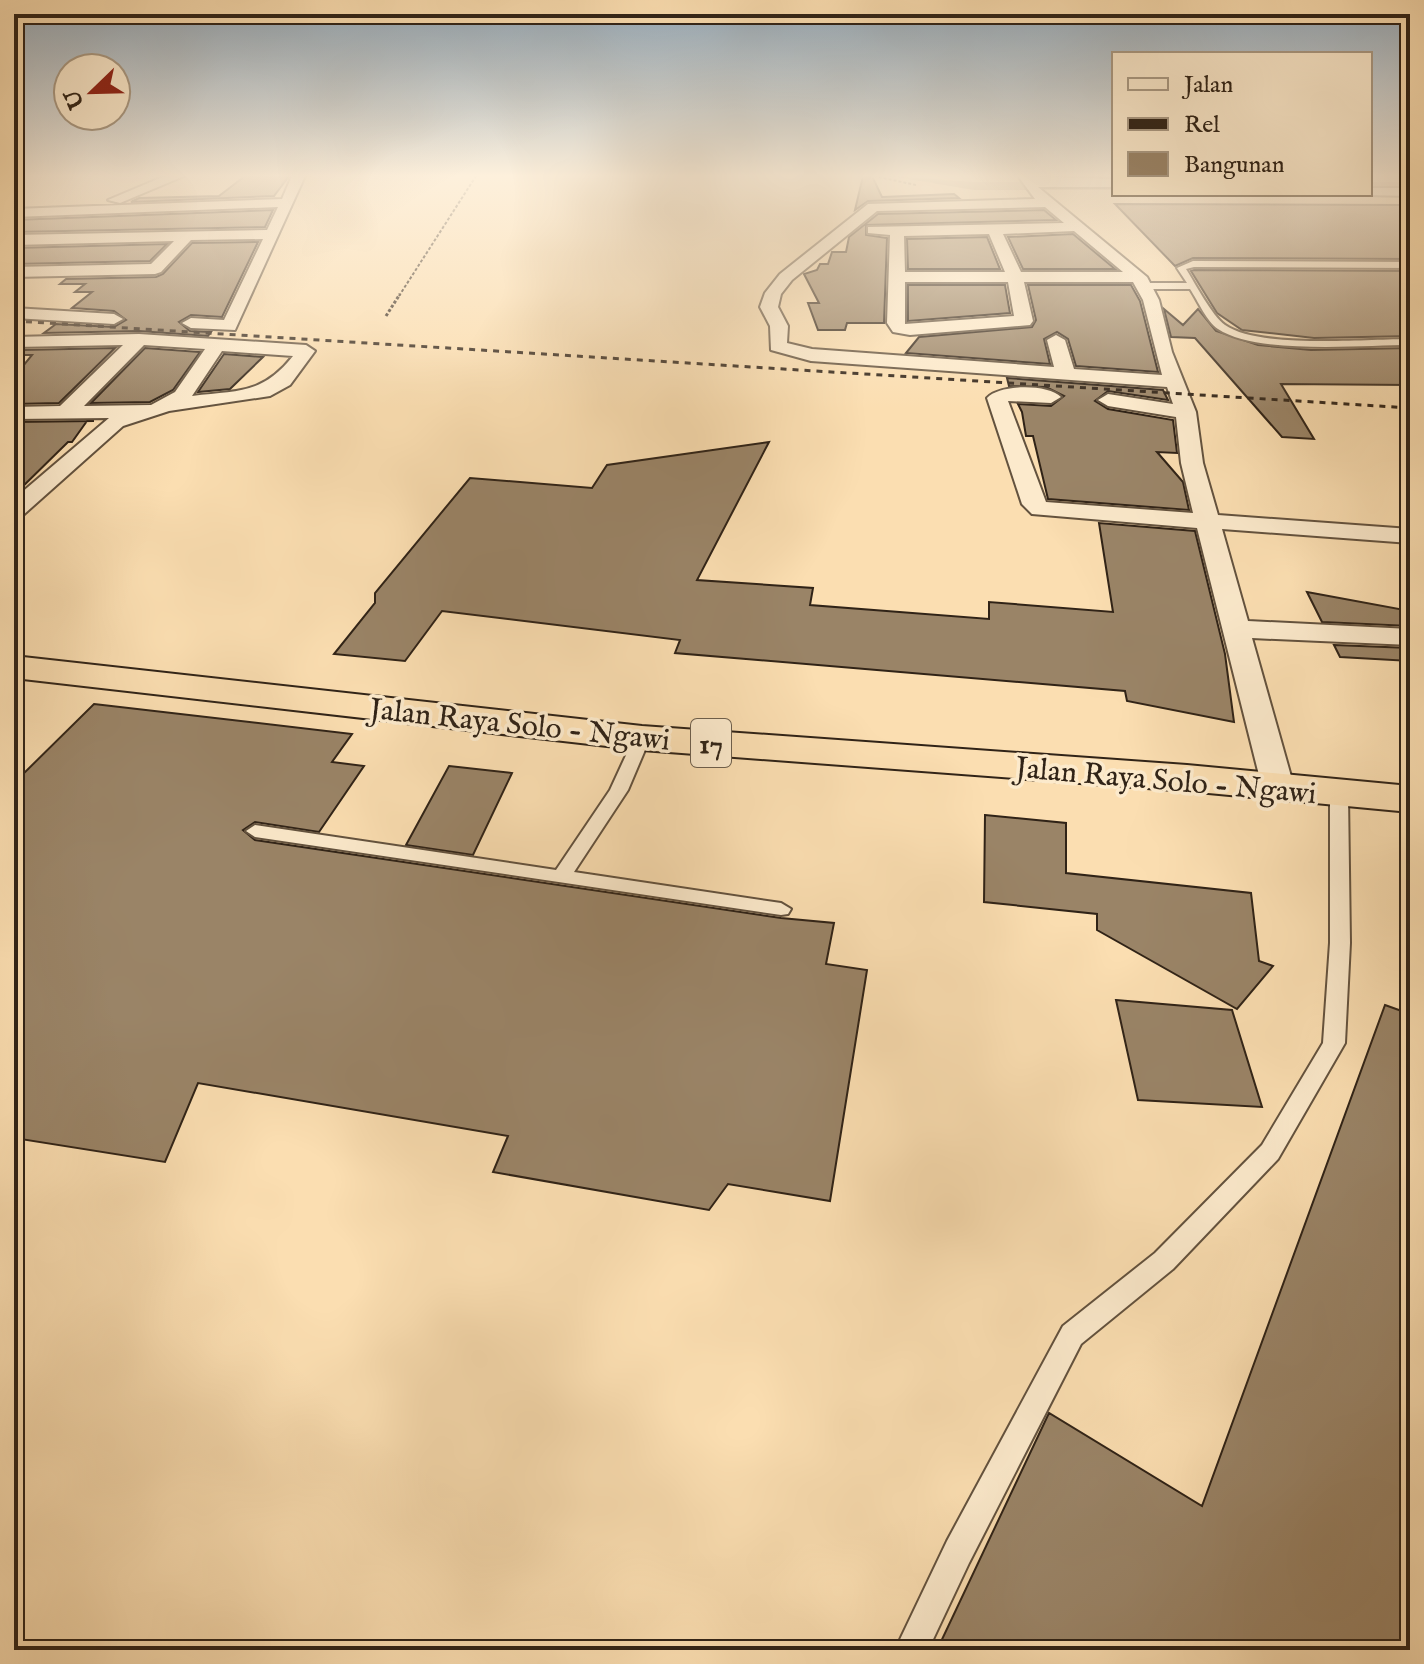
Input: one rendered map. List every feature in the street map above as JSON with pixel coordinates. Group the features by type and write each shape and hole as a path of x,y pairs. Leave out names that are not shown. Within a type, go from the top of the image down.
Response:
{"highway":[{"name":"Jalan Raya Solo - Ngawi","path":"14,648 721,725 1275,776 1339,795 1410,799"},
{"name":"Jalan Raya Solo - Ngawi","path":"14,667 642,738 1275,776 1410,776"}],"street":[{"path":"14,272 148,270 159,268 171,254"},
{"path":"14,313 229,326 247,298 266,254"},
{"path":"815,254 773,293 769,307 779,326 777,344 783,349 1073,390 1186,412"},
{"path":"896,254 897,326 910,330 1021,323 1024,319 1022,300 1015,277 1002,254"},
{"path":"1108,254 1141,281 1151,300 1174,382 1186,412 1192,463 1275,776"},
{"path":"105,319 148,270"},
{"path":"14,289 25,289 47,272"},
{"path":"894,277 1141,281"},
{"path":"68,410 139,339"},
{"path":"14,342 139,339 219,342 306,351 283,381 263,392 157,408 14,413"},
{"path":"1056,340 1073,390"},
{"path":"14,511 104,431 130,416 182,396 219,342"},
{"path":"1174,382 1008,394 997,398 1036,507 1049,511 1410,536"},
{"path":"1238,629 1410,637"}],"lane":[{"path":"1410,265 1193,264 1181,268 1219,326 1245,338 1410,342"},
{"path":"1141,281 1191,286"},
{"path":"561,877 619,790 642,738"},
{"path":"911,1650 958,1552 1072,1335 1164,1261 1270,1152 1334,1043 1340,943 1339,795"},
{"path":"255,831 781,909"}],"path":[{"path":"386,316 426,254"}],"building":[{"path":"14,254 157,254 150,261 14,264"},
{"path":"182,254 252,254 222,317 191,315 179,322 190,331 211,332 208,336 139,331 44,333 56,324 114,327 126,320 114,311 72,308 92,292 75,292 85,284 60,284 66,279 156,277 163,274"},
{"path":"831,254 886,254 884,323 847,323 845,330 818,330 808,303 819,303 804,274 817,270 820,264 828,264"},
{"path":"907,254 994,254 1000,269 908,269"},
{"path":"1016,254 1097,254 1115,269 1023,269"},
{"path":"1163,254 1410,254 1410,259 1193,258 1175,266"},
{"path":"1191,271 1410,271 1410,336 1314,338 1242,330 1217,313"},
{"path":"908,285 1005,285 1010,313 908,321"},
{"path":"1028,285 1131,285 1140,301 1158,372 1076,366 1068,339 1057,332 1044,339 1050,364 906,353 919,337 1032,327 1036,320"},
{"path":"1164,309 1183,325 1198,309 1216,331 1258,345 1311,350 1410,348 1410,385 1281,384 1314,439 1282,437 1195,338 1171,337"},
{"path":"115,348 59,403 14,404 14,377 32,355 17,355 23,350"},
{"path":"145,348 200,352 173,390 150,402 91,403"},
{"path":"224,354 263,357 230,389 198,392"},
{"path":"1007,378 1163,390 1168,400 1108,391 1095,401 1108,409 1173,420 1177,453 1157,452 1183,482 1189,510 1048,499 1033,436 1026,436 1018,404 1051,406 1064,396 1046,387 1009,386"},
{"path":"87,421 72,442 68,442 14,495 14,422"},
{"path":"769,442 697,580 813,588 810,605 989,619 989,602 1113,612 1099,523 1195,531 1225,654 1234,722 1127,701 1125,691 675,653 680,640 442,611 405,661 334,654 375,603 375,593 470,478 592,488 607,465"},
{"path":"1307,592 1410,611 1410,626 1322,622"},
{"path":"1334,645 1410,648 1410,661 1340,657"},
{"path":"94,704 352,734 332,762 364,766 319,832 255,822 243,830 255,840 781,918 834,923 826,964 867,970 830,1201 728,1184 709,1210 493,1172 508,1136 198,1083 165,1162 14,1138 14,783"},
{"path":"449,766 512,773 473,855 406,845"},
{"path":"985,815 1066,823 1066,873 1251,893 1259,961 1273,966 1237,1009 1097,930 1097,914 984,902"},
{"path":"1116,1000 1232,1010 1262,1107 1138,1100"},
{"path":"1385,1005 1410,1014 1410,1650 937,1650 1049,1413 1202,1506"}],"railway":[{"path":"14,321 1410,408"}]}
